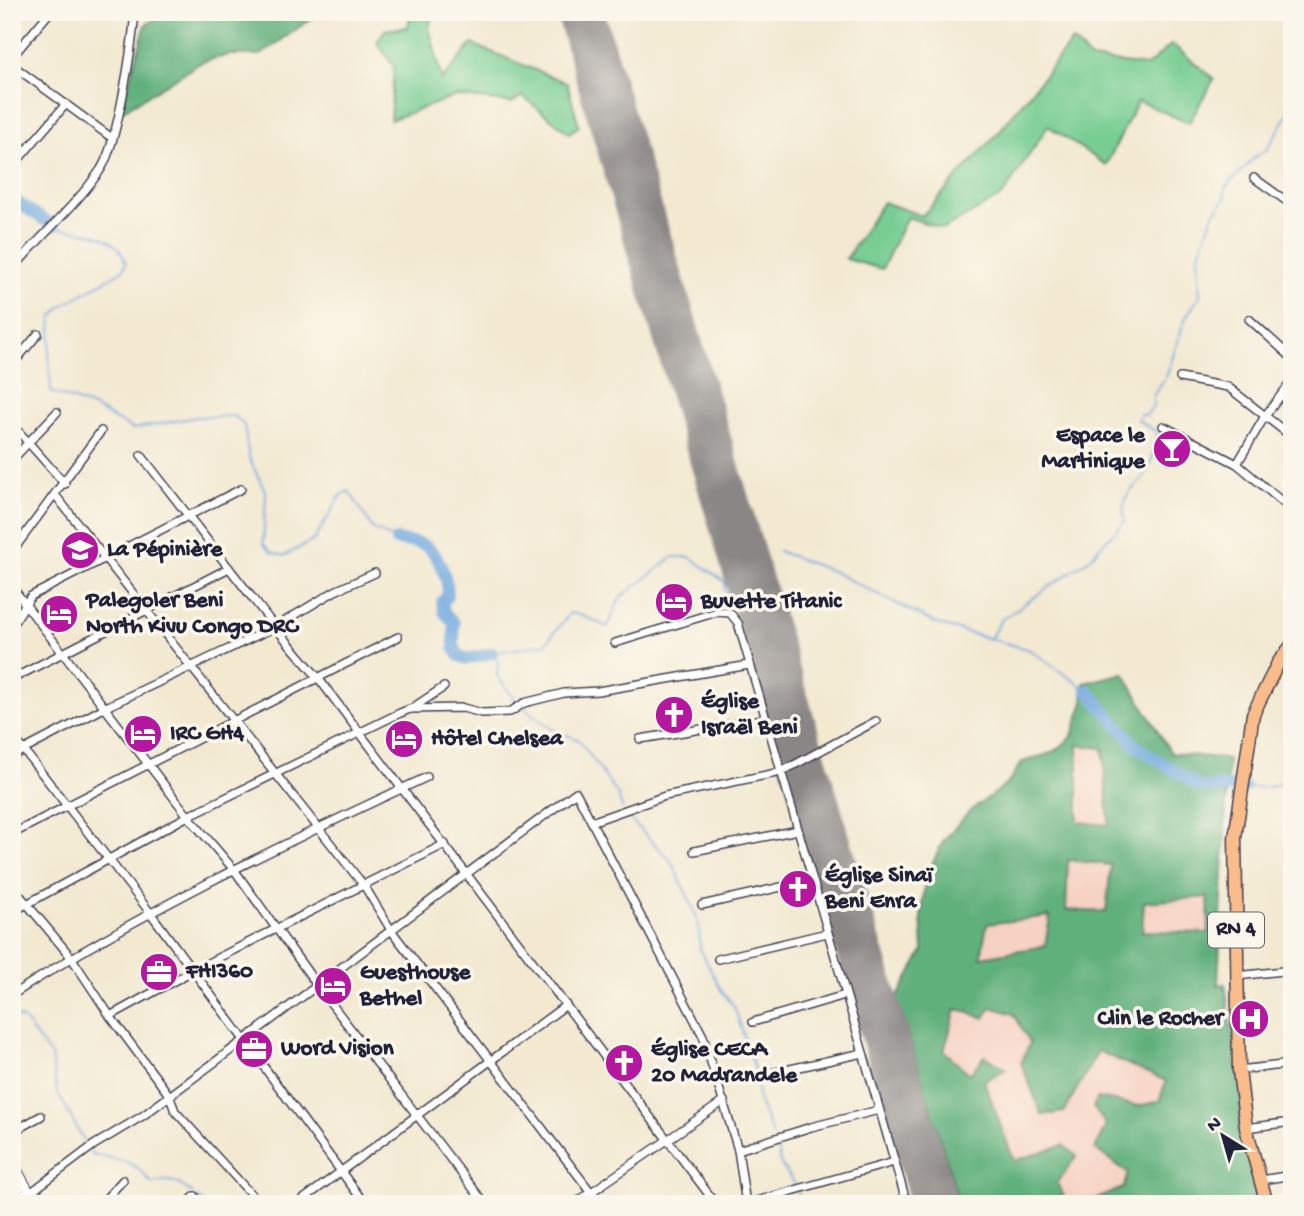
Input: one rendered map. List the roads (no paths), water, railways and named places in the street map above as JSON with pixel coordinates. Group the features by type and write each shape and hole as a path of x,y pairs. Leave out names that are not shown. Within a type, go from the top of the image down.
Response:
{"highway":[{"name":"RN 4","path":"1267,1204 1246,1128 1239,1070 1235,838 1253,714 1278,663 1292,645"}],"street":[{"path":"12,57 50,12"},
{"path":"14,264 52,226 102,167 112,138 132,44 135,12"},
{"path":"12,65 112,138"},
{"path":"12,167 66,104"},
{"path":"1254,178 1292,205"},
{"path":"1249,319 1292,358"},
{"path":"12,365 38,334"},
{"path":"1180,378 1228,387 1292,437"},
{"path":"1237,464 1265,416 1292,381"},
{"path":"12,460 57,412"},
{"path":"12,424 65,484"},
{"path":"1163,426 1237,464 1292,510"},
{"path":"12,552 65,484 101,431"},
{"path":"141,455 275,627 319,678 359,735 445,844 716,1204"},
{"path":"12,625 31,596 241,489"},
{"path":"56,496 235,721 318,831 365,887 391,930 489,1062 600,1204"},
{"path":"12,679 229,568"},
{"path":"12,756 106,707 275,627 335,591 375,573"},
{"path":"12,587 188,816 236,871 317,985 485,1204"},
{"path":"615,643 723,612 730,613 737,622 907,1204"},
{"path":"12,834 398,638"},
{"path":"410,709 463,708 482,713 510,712 524,703 575,691 598,691 748,665"},
{"path":"12,912 188,816 410,709 443,687"},
{"path":"640,739 764,719"},
{"path":"594,821 665,796 780,772 876,721"},
{"path":"12,735 152,915 242,1041 365,1204"},
{"path":"12,995 71,957 236,871 427,777"},
{"path":"12,1197 30,1193 94,1145 118,1132 575,792 594,821 703,1036 738,1150 746,1204 894,1163"},
{"path":"694,851 797,830"},
{"path":"110,1016 192,971 365,887 445,844"},
{"path":"702,905 813,880"},
{"path":"12,886 71,957 110,1016 169,1095 175,1111 260,1204"},
{"path":"718,959 827,933"},
{"path":"1236,976 1292,970"},
{"path":"753,1022 845,995"},
{"path":"297,1204 417,1112 566,1005"},
{"path":"772,1073 863,1053"},
{"path":"1239,1070 1292,1064"},
{"path":"574,1204 666,1138 724,1101"},
{"path":"738,1150 811,1127 879,1110"},
{"path":"12,1132 41,1116"},
{"path":"1246,1128 1292,1122"},
{"path":"12,1161 36,1204"},
{"path":"1261,1180 1292,1175"},
{"path":"102,1204 123,1180"},
{"path":"187,1204 195,1196"}],"waterway":[{"path":"990,639 1001,620 1091,558 1125,521 1126,498 1149,468 1158,433 1137,419 1141,414 1146,415 1153,406 1153,396 1167,375 1185,319 1200,295 1198,257 1213,215 1225,198 1225,188 1255,157 1267,149 1292,108"},
{"path":"12,199 54,226"},
{"path":"57,228 106,238 121,252 126,262 123,270 61,307 52,318 49,358 51,392 93,407 133,429 196,417 235,416 244,425 249,458 266,493 263,544 271,552 284,556 314,540 341,495 349,491 373,529 396,540"},
{"path":"396,540 424,545 438,560 448,589 448,595 442,602 444,612 454,623 454,647 459,656 468,659 492,653"},
{"path":"778,551 834,572 937,624 1030,650 1087,690"},
{"path":"517,702 497,676 498,662 492,653 545,644 570,613 607,627 620,598 673,557 690,557 725,582 725,589 740,621"},
{"path":"1087,690 1136,746 1200,787 1244,787"},
{"path":"524,708 552,729 579,740 618,795 622,808"},
{"path":"1248,787 1266,788 1292,780"},
{"path":"624,813 671,861 692,905 699,925 700,949 721,990 734,1006 755,1070 759,1102 773,1136"},
{"path":"845,979 912,1204"},
{"path":"12,1014 24,1020 51,1056 57,1092 87,1146"},
{"path":"775,1141 781,1165 796,1186"},
{"path":"90,1151 92,1154 131,1164 152,1183 174,1182 193,1194"},
{"path":"798,1192 802,1204"},
{"path":"197,1198 204,1204"}],"place":[{"name":"Espace le Martinique","path":"1172,449"},
{"name":"La Pépinière","path":"80,550"},
{"name":"Buvette Titanic","path":"674,602"},
{"name":"Palegoler Beni North Kivu Congo DRC","path":"59,614"},
{"name":"Église Israël Beni","path":"674,715"},
{"name":"IRC GH4","path":"143,734"},
{"name":"Hôtel Chelsea","path":"404,739"},
{"name":"Église Sinaï Beni Enra","path":"798,889"},
{"name":"FHI360","path":"159,972"},
{"name":"Guesthouse Bethel","path":"333,986"},
{"name":"Clin le Rocher","path":"1250,1019"},
{"name":"Word Vision","path":"254,1049"},
{"name":"Église CECA 20 Madrandele","path":"624,1063"}]}
